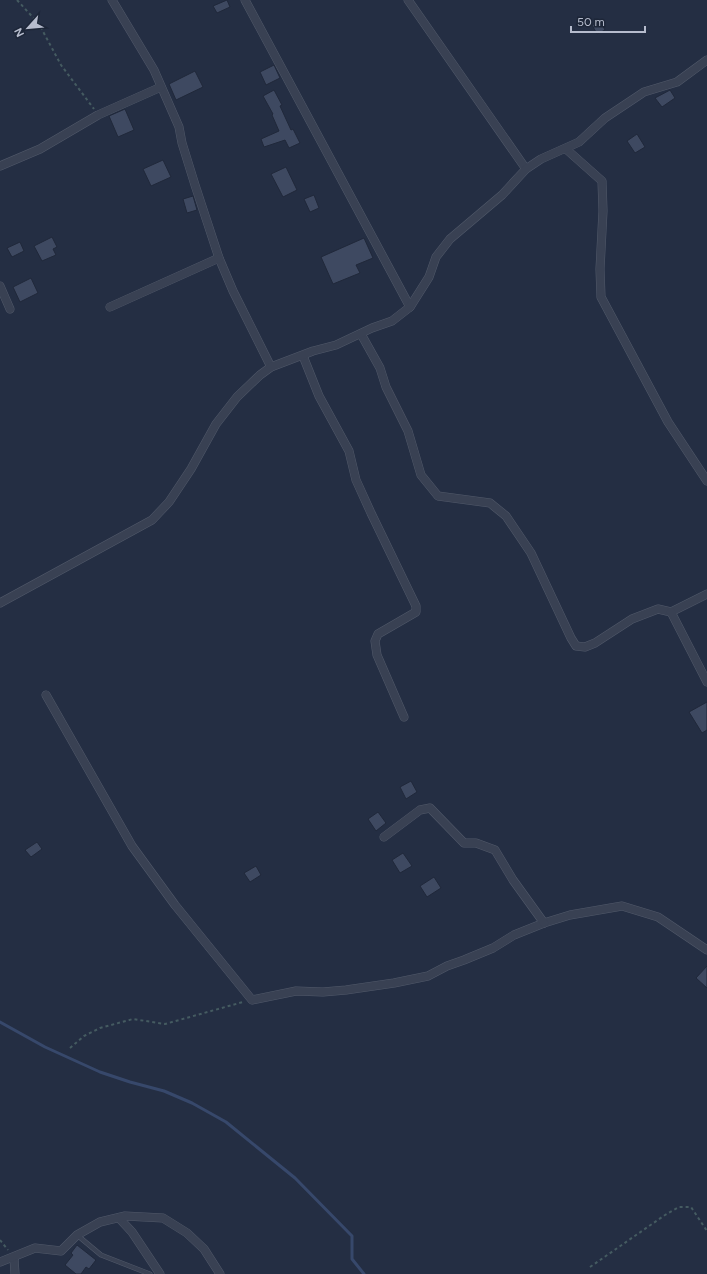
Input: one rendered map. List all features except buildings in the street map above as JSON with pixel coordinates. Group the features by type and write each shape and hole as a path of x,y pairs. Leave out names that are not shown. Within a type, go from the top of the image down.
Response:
{"street":[{"path":"112,0 141,48 179,127 195,185 219,258 233,291 271,367"},
{"path":"245,0 410,308"},
{"path":"408,0 526,168"},
{"path":"0,603 152,520 169,502 191,469 216,424 237,397 260,375 271,367 313,351 336,345 392,321 410,308 429,277 436,257 450,239 502,195 526,168 541,159 579,142 605,118 644,92 677,82 707,60"},
{"path":"0,166 40,149 98,115 161,87"},
{"path":"566,149 602,181 603,211 600,269 601,297 668,422 707,481"},
{"path":"110,307 219,258"},
{"path":"0,286 10,309"},
{"path":"361,334 380,368 386,387 408,431 422,475 438,496 490,503 506,516 531,552 576,646 585,647 595,643 632,619 658,608 671,612 707,594"},
{"path":"303,356 319,396 349,451 356,480 371,514 416,606 416,612 378,634 375,641 377,655 404,717"},
{"path":"671,612 707,682"},
{"path":"46,695 132,846 175,904 252,1000 296,990 323,992 346,990 428,976 447,966 493,948 514,935 544,923 570,914 622,906 658,917 707,950"},
{"path":"384,837 420,810 430,808 464,843 476,843 495,850 513,880 544,923"},
{"path":"0,1262 14,1258 35,1248 61,1251 77,1235 100,1222 125,1216 164,1218 187,1233 204,1250 220,1274"},
{"path":"119,1218 132,1232 160,1274"},
{"path":"14,1258 15,1274"}],"lane":[{"path":"77,1235 101,1255 118,1263 150,1274"}],"path":[{"path":"17,0 39,24 61,65 98,115"},
{"path":"70,1048 84,1036 100,1028 133,1019 165,1024 252,1000"},
{"path":"590,1267 679,1207 691,1207 707,1231"}],"waterway":[{"path":"0,1022 45,1047 100,1072 164,1091 192,1103 226,1122 295,1178 352,1236 352,1259 364,1274"}]}
